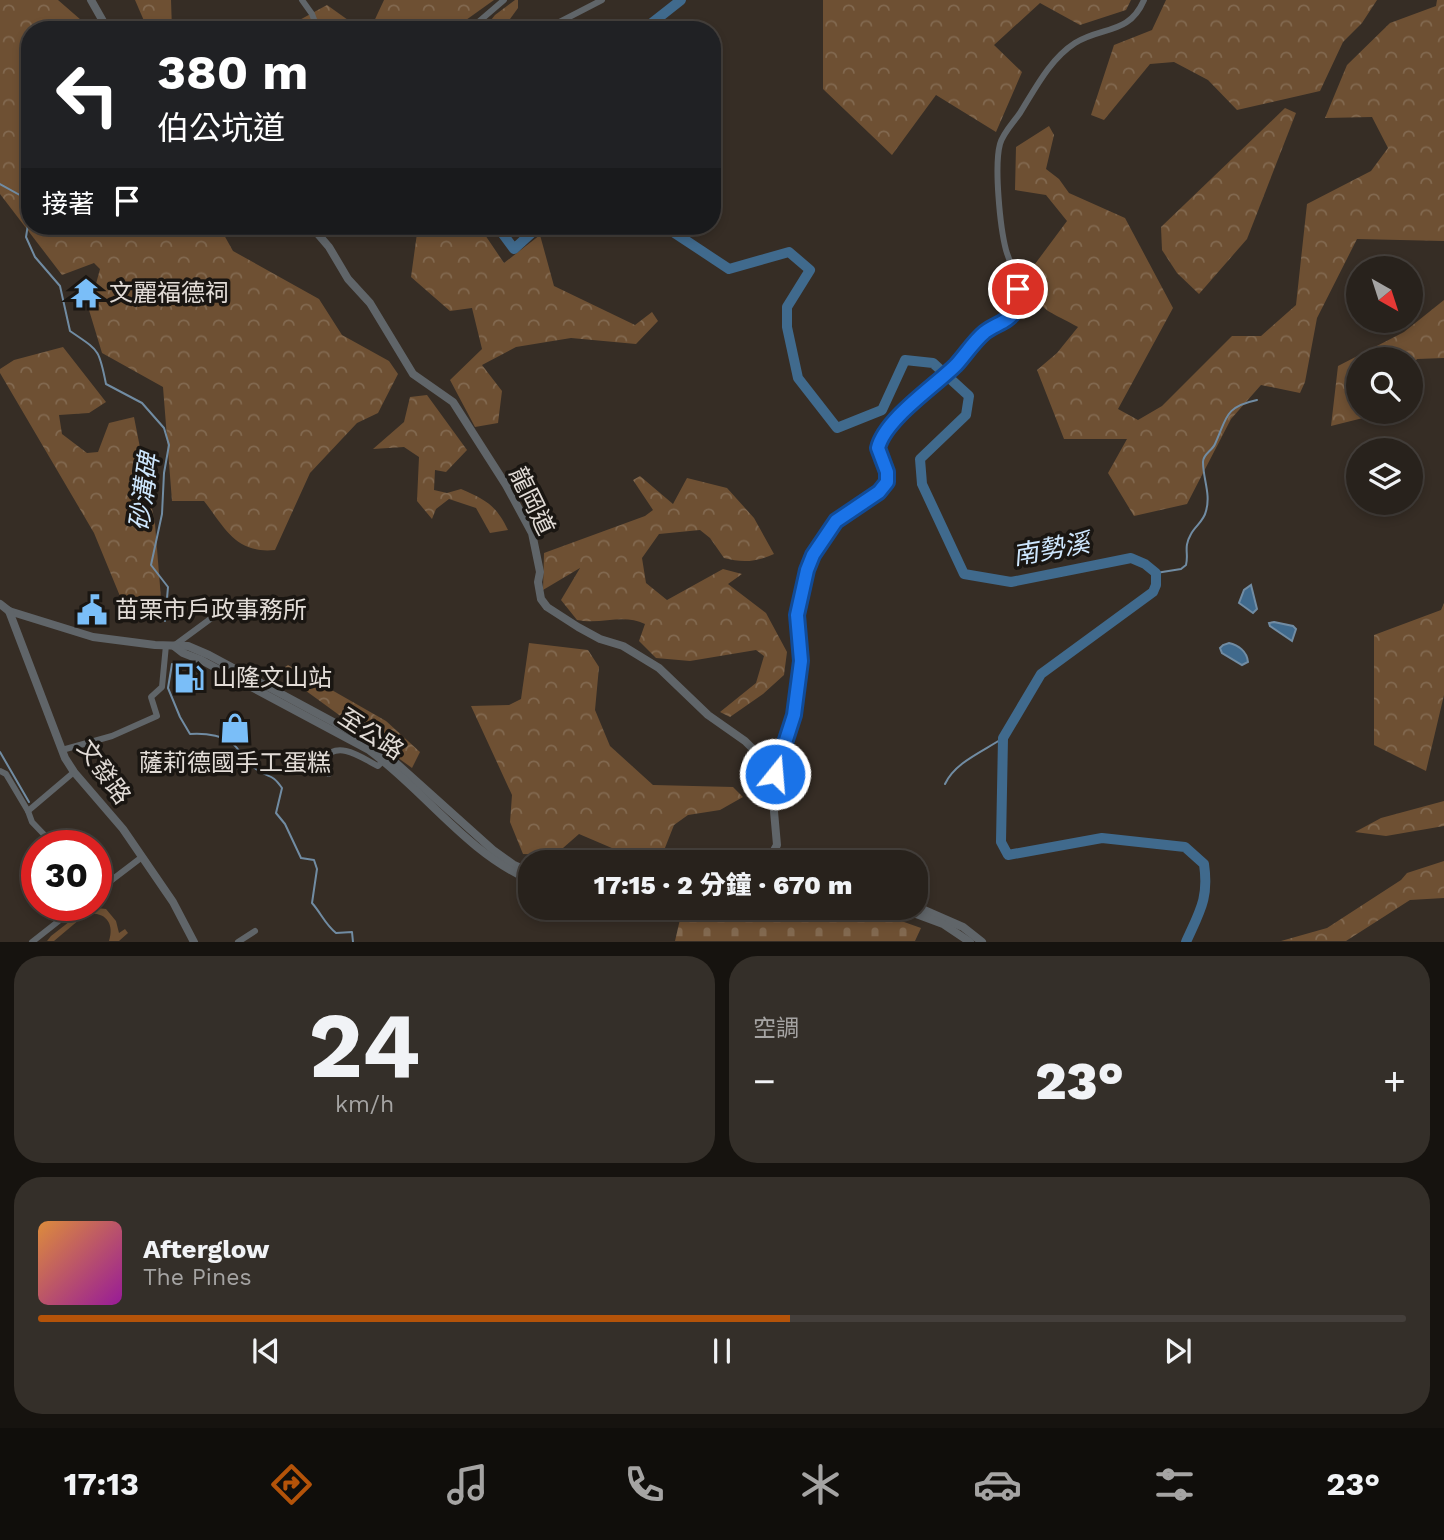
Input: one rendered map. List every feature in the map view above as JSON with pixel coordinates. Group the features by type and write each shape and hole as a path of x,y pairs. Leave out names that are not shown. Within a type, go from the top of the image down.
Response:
{"street":[{"path":"90,0 103,21"},
{"path":"302,0 315,21"},
{"path":"480,21 505,0"},
{"path":"560,21 602,0"},
{"path":"773,800 779,760 795,705 801,661 797,615 813,555 836,521 879,492 887,482 887,472 878,448 880,441 907,408 954,366 986,332 1007,321 1019,302 999,208 1000,142 1039,80 1066,50 1075,43 1125,25 1133,18 1144,0"},
{"name":"龍岡道","path":"319,235 348,279 370,303 413,374 453,402 506,485 532,533 540,572 538,582 541,599 547,607 589,633 623,646 659,668 708,715 745,741 759,755 766,768 768,790 773,800 777,845 774,850"},
{"name":"至公路","path":"0,604 9,611 93,637 188,646 209,655 369,750 493,850 518,866"},
{"path":"62,750 112,736 157,716 151,697 162,687 170,646 213,617 247,608"},
{"name":"文發路","path":"9,611 62,750 74,772 123,829 173,902 194,942"},
{"name":"至公路","path":"316,717 376,745 491,858 518,873"},
{"path":"330,774 324,758 335,750 343,750 378,766 383,761"},
{"path":"0,771 6,774 29,811 32,822 40,830"},
{"path":"29,811 74,772"},
{"path":"112,880 142,857"},
{"path":"928,912 963,927 982,942"},
{"path":"928,919 970,942"},
{"path":"32,942 59,921"},
{"path":"239,942 255,931"}],"green space":[{"path":"0,0 58,0 82,21 21,21 21,221 0,194"},
{"path":"135,0 171,0 172,21 144,21"},
{"path":"384,0 494,0 465,21 374,21"},
{"path":"518,0 518,8 509,21 490,21"},
{"path":"823,0 1131,0 1126,10 1080,25 1040,3 994,45 1022,72 996,132 936,95 892,155 823,89"},
{"path":"1166,0 1377,0 1362,23 1343,42 1320,91 1237,110 1208,80 1174,62 1150,64 1104,120 1091,115 1114,45 1152,30"},
{"path":"1437,0 1444,0 1444,241 1357,239 1346,256 1317,318 1305,382 1300,393 1261,385 1231,419 1187,504 1134,516 1108,473 1127,439 1064,439 1037,370 1057,353 1078,327 1047,310 1039,300 1035,264 1067,221 1046,195 1015,190 1016,147 1049,126 1054,135 1046,169 1059,179 1069,193 1125,218 1173,308 1118,409 1138,420 1162,406 1232,336 1261,336 1296,305 1307,204 1371,171 1388,148 1372,117 1325,118 1347,65 1390,23 1436,6"},
{"path":"327,5 349,21 298,21"},
{"path":"1285,108 1296,113 1247,239 1199,294 1177,273 1162,250 1161,227"},
{"path":"31,235 224,235 233,251 319,299 342,335 389,361 398,374 378,413 357,423 310,473 275,550 250,548 225,529 204,501 172,501 163,387 102,353 89,310 100,269 94,263 62,275"},
{"path":"417,235 485,235 504,263 540,235 554,286 635,325 652,312 658,321 636,344 571,338 516,347 482,365 502,391 498,423 475,427 450,380 482,349 472,308 450,311 411,277"},
{"path":"1444,300 1444,358 1423,359 1423,347 1375,347 1402,333 1423,333 1423,317"},
{"path":"63,347 106,402 89,413 59,415 62,434 87,453 98,452 109,423 134,417 155,524 162,611 122,601 94,533 0,373 0,369 14,360"},
{"path":"1346,362 1346,422 1331,426 1338,366"},
{"path":"427,395 467,450 446,472 435,470 434,490 447,493 461,489 477,497 494,509 508,530 490,533 476,508 449,499 436,509 432,519 417,501 419,457 404,447 373,449 404,422 410,397"},
{"path":"640,476 673,504 687,478 727,488 754,518 774,554 749,561 724,558 710,538 700,530 659,534 642,558 646,583 667,600 723,569 742,574 728,584 766,613 787,652 784,675 763,694 730,717 720,712 756,683 764,656 756,650 690,661 656,658 639,641 645,624 629,619 577,620 561,600 580,568 543,590 544,553 645,516 653,510 633,480"},
{"path":"1444,603 1444,695 1426,771 1374,745 1374,635 1441,610"},
{"path":"529,643 588,650 599,667 595,710 610,746 653,785 733,787 743,797 720,810 688,815 674,825 664,850 617,850 579,834 561,850 521,850 510,822 512,795 471,706 509,705 521,699"},
{"path":"288,665 386,721 420,752 412,768 291,680 282,669"},
{"path":"1444,801 1444,826 1386,836 1355,832 1381,818"},
{"path":"1444,861 1444,898 1410,900 1346,941 1281,941 1327,928 1401,880 1407,873"},
{"path":"112,916 119,933 125,929 128,933 119,941 109,941 108,921 112,921"},
{"path":"680,920 898,920 921,928 915,941 675,941"},
{"path":"70,921 78,921 54,941 47,941"}],"water":[{"path":"1251,585 1257,609 1253,613 1239,603 1244,590"},
{"path":"1269,623 1296,629 1292,641 1270,626"},
{"path":"1229,643 1241,649 1248,662 1242,665 1222,653 1220,648"}],"waterway":[{"name":"南勢溪","path":"654,21 681,0"},
{"name":"砂溝碑","path":"0,184 21,196"},
{"name":"砂溝碑","path":"26,235 35,257 60,286 70,331 96,352 102,363 106,384 142,403 164,428 169,445 164,473 162,514 151,565 168,587 165,621"},
{"name":"南勢溪","path":"504,235 514,249 529,235"},
{"name":"南勢溪","path":"678,235 729,269 789,252 810,270 787,307 787,327 798,378 837,428 882,410 905,360 933,363 969,396 966,415 920,459 922,484 964,574 1011,582 1131,558 1156,573 1153,592 1041,674 1003,738 1001,842 1008,855 1102,838 1185,847 1204,864 1205,876 1202,904 1186,942"},
{"path":"1156,573 1181,569 1186,565 1189,539 1205,515 1207,505 1203,459 1214,446 1232,410 1257,400"},
{"name":"砂溝碑","path":"172,664 168,688 190,734 228,740 250,765 272,778 282,788 276,813 285,824 301,858 314,860 317,869 312,903 336,933 352,932 353,942"},
{"path":"945,784 963,763 1003,738"},
{"path":"0,752 29,802"}],"place":[{"name":"文麗福德祠","path":"86,293"},
{"name":"苗栗市戶政事務所","path":"92,610"},
{"name":"山隆文山站","path":"189,678"},
{"name":"薩莉德國手工蛋糕","path":"235,728"}],"route":[{"path":"775,774 794,715 801,661 796,630 797,615 801,591 813,555 830,534 836,521 879,492 887,482 887,472 878,448 885,433 977,340 1007,321 1019,302 1018,289"}]}
